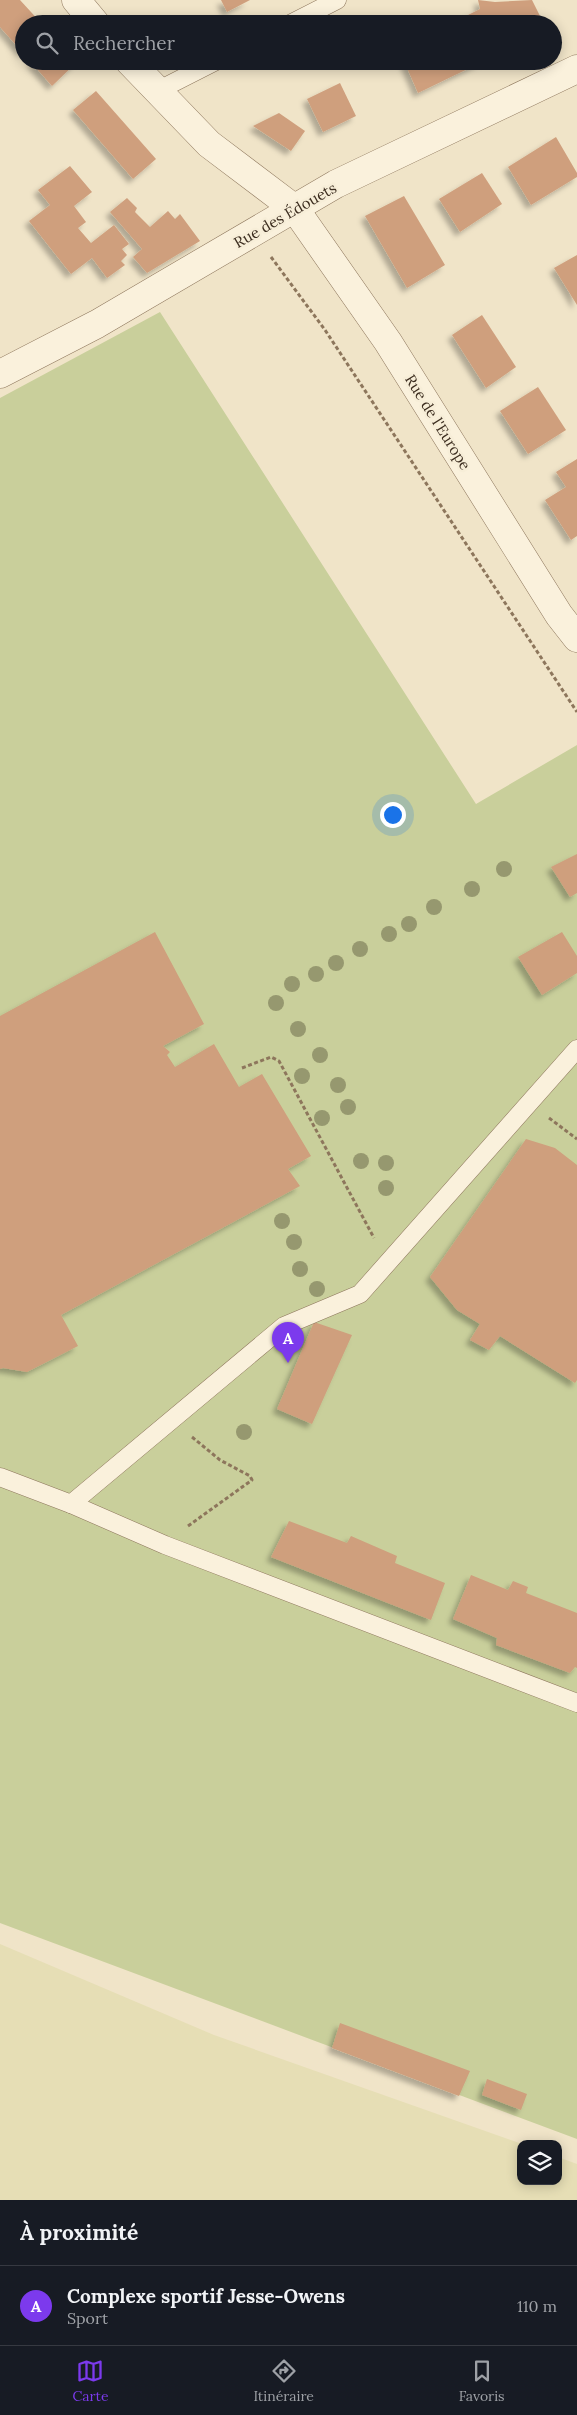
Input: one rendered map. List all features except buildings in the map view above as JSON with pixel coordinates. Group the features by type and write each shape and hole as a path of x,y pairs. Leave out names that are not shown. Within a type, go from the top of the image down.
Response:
{"street":[{"path":"76,0 88,15"},
{"name":"Rue des Édouets","path":"0,374 97,324 336,184 577,69"},
{"name":"Rue de l'Europe","path":"138,70 209,144 295,209 388,342 559,615 577,638"}],"lane":[{"path":"308,15 338,0"},
{"path":"159,90 198,70"},
{"path":"71,1504 284,1326 360,1294 577,1049"},
{"path":"0,1477 71,1504 165,1545 577,1703"}],"path":[{"path":"262,259 270,255 295,287 577,712"},
{"path":"242,1068 271,1057 279,1061 389,1262"},
{"path":"529,1103 577,1140"},
{"path":"165,1545 174,1535 252,1480 250,1476 220,1460 202,1443 169,1422"}],"shaded area":[{"path":"0,1944 214,2035 517,2142 517,2185 562,2185 562,2158 577,2164 577,2200 0,2200"}],"green space":[{"path":"160,312 476,804 577,745 577,2139 0,1923 0,398"}],"place":[{"name":"Complexe sportif Jesse-Owens","path":"288,1363"}]}
